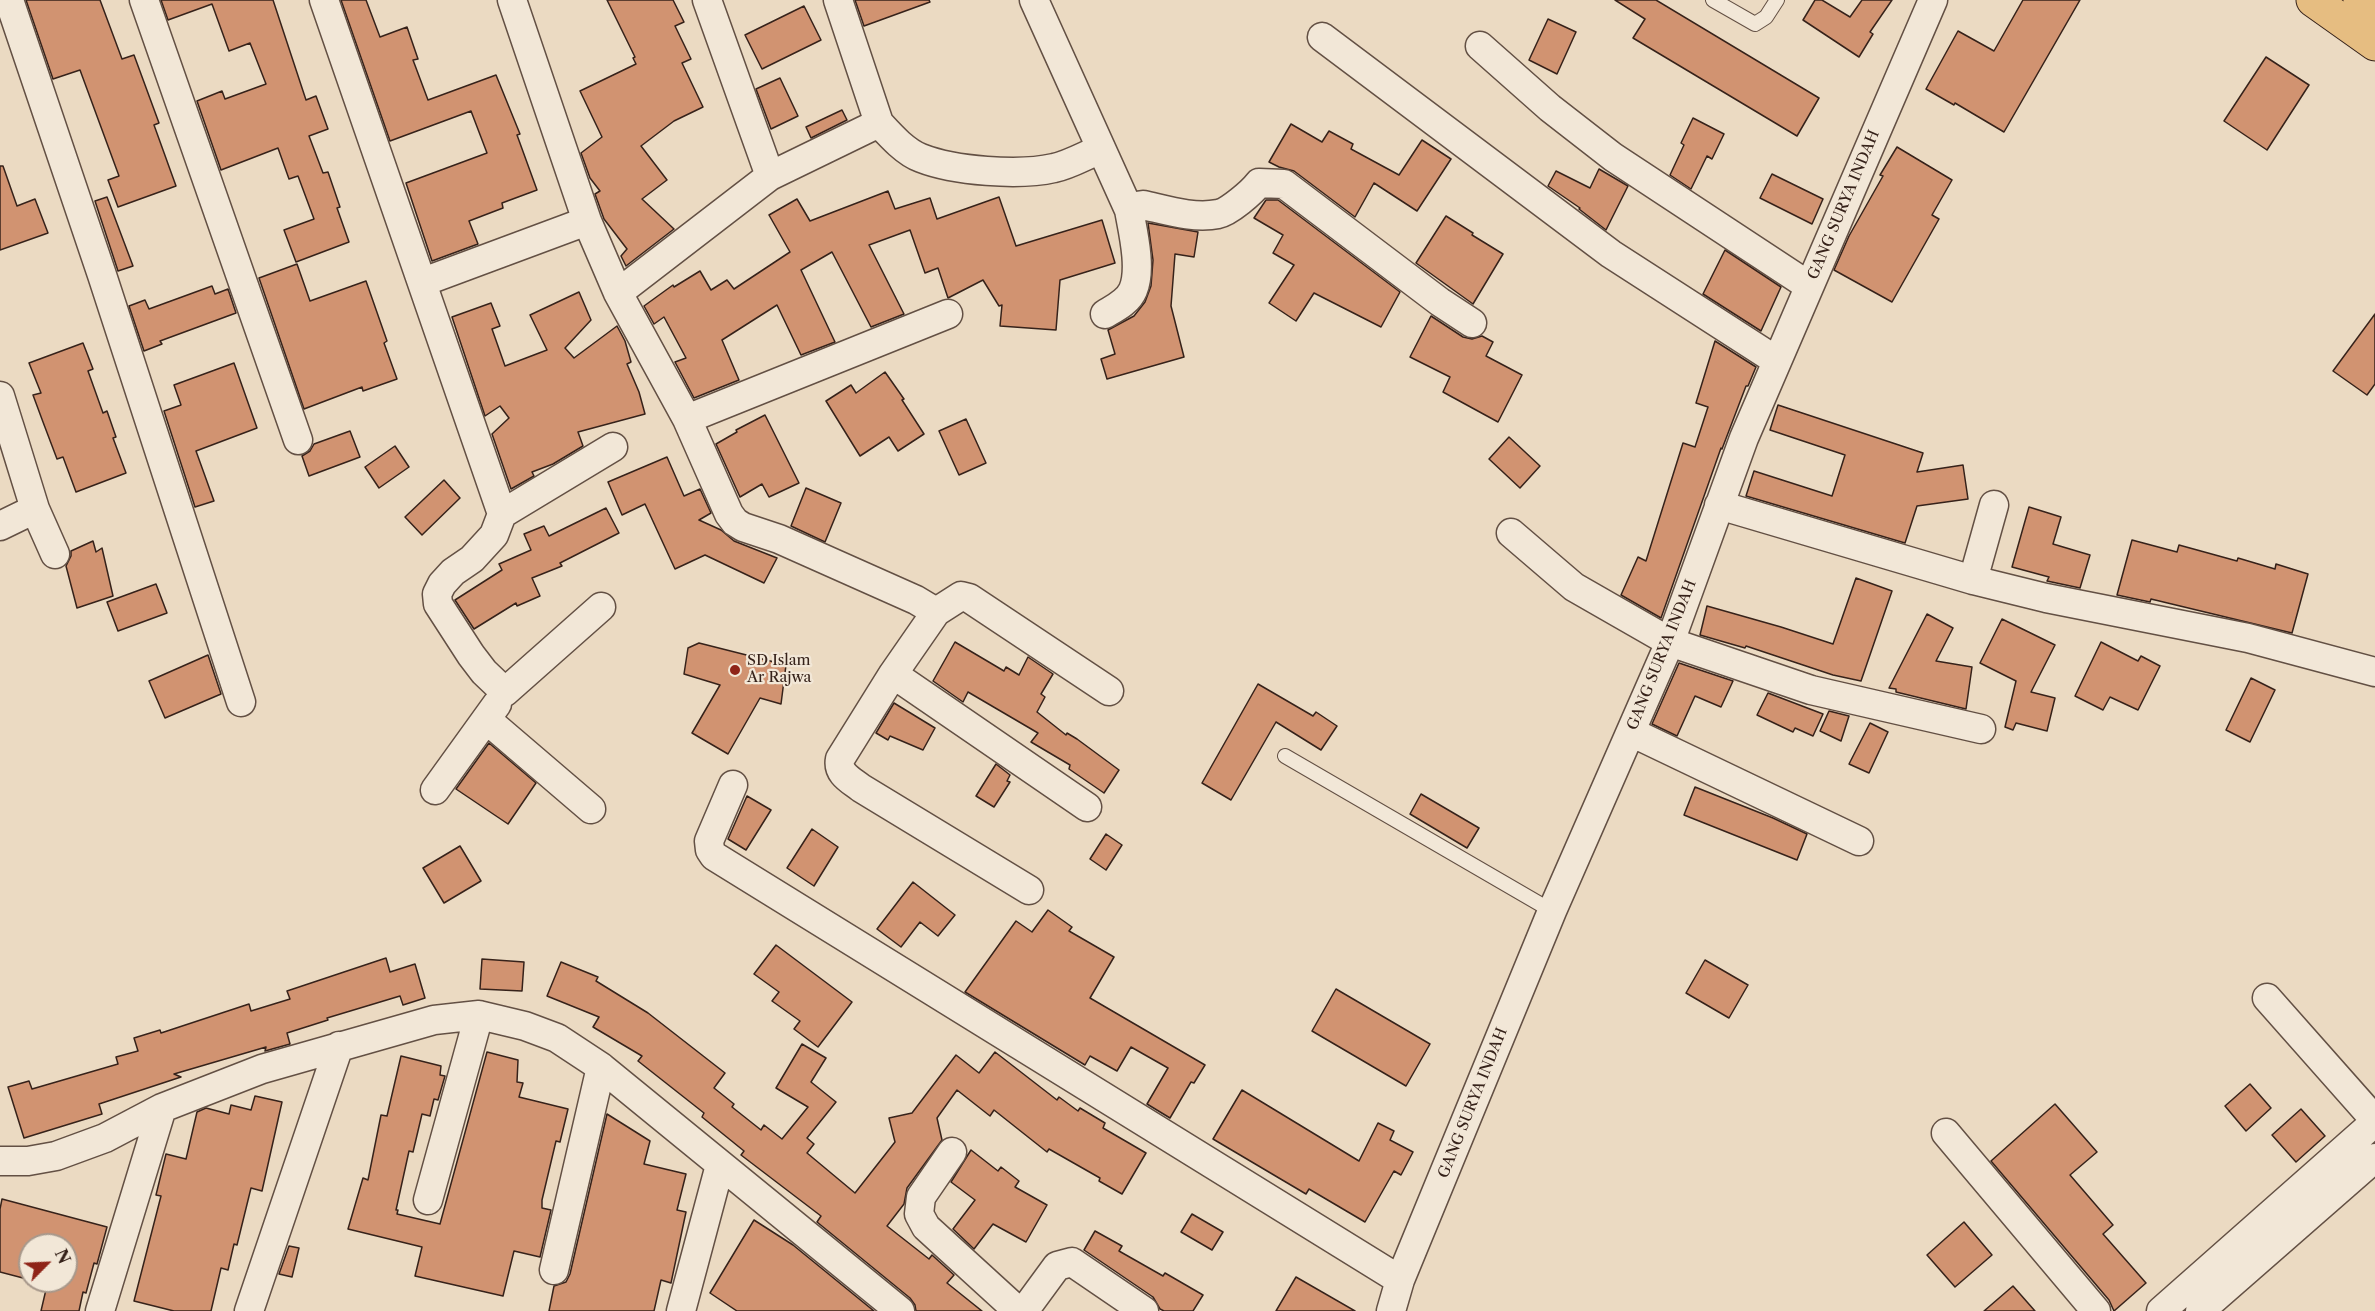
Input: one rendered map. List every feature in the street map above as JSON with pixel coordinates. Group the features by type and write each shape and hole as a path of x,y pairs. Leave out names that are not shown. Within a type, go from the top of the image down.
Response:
{"main road":[{"path":"2313,0 2375,10"},
{"path":"2354,7 2375,44"}],"street":[{"path":"9,0 241,702"},
{"path":"144,0 298,440"},
{"path":"324,0 502,514"},
{"path":"512,0 587,221 618,293 687,419 718,490 735,522 743,528 779,539 906,595 936,612"},
{"path":"706,0 770,176"},
{"path":"838,0 879,123 892,137 919,158 947,165 1000,172 1054,168 1101,149"},
{"path":"1034,0 1129,210 1137,262 1133,290 1126,300 1105,314"},
{"name":"GANG SURYA INDAH","path":"1391,1311 1400,1280 1552,911 1670,642 1744,438 1927,2"},
{"path":"1322,37 1611,254 1777,361"},
{"path":"1480,46 1550,108 1612,157 1809,286"},
{"path":"618,293 770,176 879,123"},
{"path":"1129,210 1143,205 1188,214 1219,214 1252,191 1259,183 1284,184 1440,302 1472,323"},
{"path":"423,282 587,221"},
{"path":"687,419 948,314"},
{"path":"0,396 35,509 55,554"},
{"path":"505,692 484,672 471,655 438,604 437,594 442,584 453,572 472,559 494,535 502,514 613,447"},
{"path":"1719,505 1973,580 2046,598 2248,638 2375,672"},
{"path":"1973,580 1994,505"},
{"path":"0,526 35,509"},
{"path":"1510,533 1574,587 1670,642 1811,690 1981,729"},
{"path":"1029,890 861,788 841,772 840,759 893,674 936,612 961,596 969,598 1109,691"},
{"path":"435,790 505,692 602,607"},
{"path":"893,674 1087,807"},
{"path":"487,720 591,809"},
{"path":"1631,732 1859,841"},
{"path":"733,784 708,841 714,856 1400,1280"},
{"path":"2161,1311 2375,1121 2267,998"},
{"path":"428,1200 478,1015"},
{"path":"0,1161 28,1161 56,1156 105,1138 162,1108 262,1070 434,1020 478,1015 525,1026 557,1038 601,1067 900,1311"},
{"path":"249,1311 339,1046"},
{"path":"554,1270 601,1067"},
{"path":"100,1311 162,1108"},
{"path":"1946,1133 2096,1311"},
{"path":"952,1152 921,1197 919,1214 926,1227 1018,1311"},
{"path":"2200,1311 2375,1158"},
{"path":"681,1311 720,1165"},
{"path":"1024,1311 1058,1266 1072,1262 1144,1311"}],"lane":[{"path":"1713,0 1755,24 1766,17 1776,0"},
{"path":"1285,756 1552,911"}],"building":[{"path":"26,0 100,0 122,59 134,55 159,123 154,125 176,186 118,207 108,180 119,176 80,70 53,79"},
{"path":"161,0 273,0 306,100 316,96 328,129 309,136 323,173 328,172 349,242 296,262 284,230 314,219 298,176 289,179 278,148 221,170 197,101 222,91 225,99 266,84 250,43 229,51 212,4 168,20"},
{"path":"341,0 366,0 380,37 407,27 418,59 413,60 428,100 496,75 520,134 517,135 537,190 502,203 503,208 469,221 478,244 432,261 406,183 487,153 471,111 390,141"},
{"path":"607,0 673,0 684,22 675,26 691,59 682,63 703,107 674,121 641,146 667,180 642,199 674,229 626,266 621,256 627,249 604,219 595,194 600,191 590,178 581,153 602,137 580,91 636,64 633,58 635,57"},
{"path":"855,0 929,0 930,2 864,26"},
{"path":"1615,0 1656,0 1819,98 1797,136 1633,38 1645,19"},
{"path":"1815,0 1822,0 1850,17 1862,0 1892,0 1870,32 1873,34 1859,57 1803,20"},
{"path":"2023,0 2080,0 2004,132 1926,89 1958,31 1994,51"},
{"path":"804,6 821,40 762,69 745,35"},
{"path":"1548,19 1576,32 1557,74 1529,60"},
{"path":"2266,57 2309,85 2267,150 2224,121"},
{"path":"780,78 798,116 771,129 756,89"},
{"path":"842,110 847,120 811,138 806,127"},
{"path":"1693,118 1724,134 1712,159 1707,156 1691,189 1670,175"},
{"path":"1291,124 1322,142 1329,131 1353,144 1351,149 1399,175 1422,140 1451,159 1417,211 1374,183 1355,217 1294,171 1269,162"},
{"path":"1897,147 1952,180 1932,215 1939,219 1892,302 1834,270 1849,236 1883,176 1880,175"},
{"path":"0,166 3,166 17,206 35,199 48,233 0,250"},
{"path":"1599,169 1628,186 1606,230 1580,208 1548,186 1556,171 1590,188"},
{"path":"1772,174 1823,199 1812,224 1760,198"},
{"path":"888,191 895,209 930,198 937,219 999,197 1016,246 1102,220 1115,263 1060,280 1056,330 1000,326 1002,305 999,306 983,280 948,298 938,268 925,273 910,230 869,245 904,314 871,327 832,252 801,270 835,342 801,355 777,305 722,340 739,380 694,398 675,362 686,358 664,317 654,324 644,306 673,285 674,287 700,271 711,290 727,280 734,289 790,252 769,215 797,199 810,221"},
{"path":"107,197 133,266 118,271 95,201"},
{"path":"1266,200 1278,200 1400,292 1381,327 1314,293 1296,321 1269,303 1294,265 1273,253 1283,235 1254,218"},
{"path":"1446,216 1503,254 1473,304 1416,263"},
{"path":"1148,223 1198,232 1194,257 1175,254 1171,306 1184,357 1107,379 1101,359 1115,354 1108,330 1134,316 1145,302 1151,286 1153,260"},
{"path":"1725,250 1781,287 1761,331 1703,294"},
{"path":"297,264 310,301 366,281 387,341 384,343 397,379 363,391 362,387 304,409 259,278"},
{"path":"212,286 215,294 228,289 236,313 160,341 162,344 144,351 129,306 145,300 149,309"},
{"path":"579,292 591,320 565,348 574,358 617,326 625,341 631,362 627,364 639,392 645,414 578,432 583,446 553,464 532,472 534,476 511,489 492,434 509,418 500,406 485,416 452,317 491,303 500,326 492,329 505,366 547,350 530,315"},
{"path":"2375,314 2375,384 2367,395 2333,371"},
{"path":"1431,316 1463,337 1472,339 1482,336 1493,342 1486,356 1522,375 1498,422 1443,392 1450,377 1410,357"},
{"path":"1715,341 1756,367 1721,448 1661,618 1621,595 1638,557 1646,561 1683,443 1695,447 1708,407 1696,403"},
{"path":"83,343 93,369 88,371 103,413 107,411 116,437 113,438 126,473 76,492 63,457 57,459 33,395 41,393 29,363"},
{"path":"234,363 257,428 196,451 214,501 195,507 164,411 181,405 174,385"},
{"path":"885,372 924,434 898,451 889,437 860,456 826,401 851,385 856,393"},
{"path":"1778,405 1923,453 1917,472 1963,465 1968,499 1917,506 1905,543 1746,496 1754,471 1832,496 1845,455 1770,430"},
{"path":"765,415 799,483 769,497 762,484 740,497 716,444 737,432 736,430"},
{"path":"966,419 986,463 959,475 939,431"},
{"path":"350,431 360,457 309,476 302,456 310,451 314,444"},
{"path":"1509,437 1540,466 1520,488 1489,459"},
{"path":"395,446 409,467 379,488 365,467"},
{"path":"667,457 684,496 700,489 711,513 699,520 721,530 734,541 777,558 764,583 705,555 675,569 645,504 622,515 608,482"},
{"path":"444,480 460,498 422,535 405,517"},
{"path":"806,488 841,503 825,542 791,526"},
{"path":"2029,507 2061,517 2053,544 2090,555 2080,588 2047,581 2049,577 2012,567"},
{"path":"606,508 619,533 560,563 562,566 532,578 540,596 517,606 516,603 474,629 455,600 502,570 499,564 531,550 524,534 544,526 549,536"},
{"path":"2132,540 2177,552 2179,545 2237,561 2238,558 2275,569 2276,564 2308,574 2292,633 2151,599 2150,602 2117,595"},
{"path":"93,541 96,552 102,548 113,596 77,608 66,566 71,551"},
{"path":"1856,578 1892,591 1861,681 1833,675 1746,646 1745,648 1700,635 1707,606 1833,644"},
{"path":"156,584 167,613 118,631 107,602"},
{"path":"1927,614 1953,628 1936,661 1972,667 1966,709 1896,692 1896,689 1889,688"},
{"path":"2002,619 2055,645 2031,692 2055,698 2047,731 2016,723 2013,730 2005,727 2016,681 1980,663"},
{"path":"955,642 1004,671 1006,667 1019,675 1028,657 1053,674 1041,694 1045,697 1037,712 1066,735 1067,733 1077,739 1119,770 1104,793 1069,769 1070,765 1031,742 1038,733 968,692 963,702 933,681"},
{"path":"2101,642 2138,661 2141,656 2160,666 2138,710 2110,697 2103,710 2075,696"},
{"path":"699,643 786,665 781,704 760,698 728,754 692,733 720,685 684,674 688,648"},
{"path":"208,655 221,694 165,718 149,681"},
{"path":"1679,663 1733,681 1721,707 1695,696 1677,736 1652,724"},
{"path":"2251,678 2275,690 2250,742 2226,730"},
{"path":"1258,684 1313,716 1316,712 1337,726 1321,750 1276,722 1231,800 1202,783"},
{"path":"1768,693 1823,714 1813,736 1795,728 1793,732 1757,715"},
{"path":"894,703 935,728 923,750 890,736 888,740 876,733"},
{"path":"1829,711 1849,716 1841,741 1820,731"},
{"path":"1870,723 1888,732 1869,773 1849,764"},
{"path":"489,743 536,783 508,824 456,789"},
{"path":"996,764 1010,775 1007,781 1010,782 994,807 976,796"},
{"path":"1695,787 1807,834 1797,860 1684,815"},
{"path":"1421,794 1479,828 1467,848 1410,814"},
{"path":"747,796 771,810 746,850 728,839"},
{"path":"812,829 838,847 814,886 787,868"},
{"path":"1106,834 1122,845 1106,870 1090,859"},
{"path":"460,846 481,881 444,903 423,868"},
{"path":"913,882 955,915 938,936 920,922 901,947 877,929"},
{"path":"1048,910 1072,927 1069,931 1114,957 1090,998 1205,1065 1194,1083 1191,1082 1170,1118 1147,1104 1168,1068 1131,1047 1117,1071 1090,1056 1085,1065 965,992 1016,921 1032,932"},
{"path":"776,945 852,1002 818,1047 794,1029 800,1021 772,1001 779,992 754,974"},
{"path":"386,958 390,972 415,964 425,998 403,1005 400,996 327,1018 328,1020 287,1033 290,1044 265,1051 266,1047 174,1074 181,1077 99,1104 102,1114 24,1138 8,1087 29,1081 32,1089 118,1064 116,1057 138,1051 134,1038 160,1030 161,1033 249,1004 251,1011 290,999 287,991"},
{"path":"482,959 524,962 522,991 480,989"},
{"path":"1705,960 1748,985 1729,1018 1686,993"},
{"path":"561,962 598,977 596,981 648,1013 725,1073 714,1088 734,1104 732,1107 761,1130 764,1125 782,1139 808,1107 776,1088 802,1044 826,1058 811,1082 836,1102 807,1138 814,1144 807,1153 855,1193 895,1142 889,1118 912,1113 956,1055 979,1073 995,1052 1057,1100 1059,1097 1078,1111 1080,1108 1105,1123 1103,1128 1146,1153 1122,1194 1099,1181 1100,1178 1049,1149 1047,1152 994,1110 990,1116 957,1090 937,1118 942,1140 907,1188 904,1204 887,1226 929,1259 932,1255 954,1275 947,1283 982,1311 916,1311 910,1298 817,1222 821,1216 741,1155 744,1151 702,1117 704,1113 638,1061 642,1056 593,1027 599,1017 547,996"},
{"path":"1336,989 1430,1044 1406,1086 1312,1031"},
{"path":"487,1052 518,1060 517,1082 523,1083 519,1097 568,1109 560,1142 556,1141 542,1200 542,1208 551,1210 540,1257 514,1251 503,1296 415,1276 422,1247 348,1229 363,1178 368,1180 381,1115 387,1116 401,1056 441,1066 440,1075 445,1076 438,1100 434,1099 430,1116 422,1114 413,1152 409,1151 396,1210 398,1210 397,1214 440,1224"},
{"path":"2250,1084 2271,1108 2246,1131 2225,1106"},
{"path":"1242,1090 1359,1161 1378,1123 1394,1131 1390,1140 1413,1152 1401,1175 1394,1171 1365,1222 1309,1189 1306,1194 1213,1139"},
{"path":"255,1096 282,1102 262,1191 251,1188 237,1245 234,1244 228,1270 221,1268 211,1311 174,1311 134,1301 161,1196 156,1195 166,1154 186,1159 197,1112 206,1108 229,1114 231,1105 251,1110"},
{"path":"2055,1104 2097,1152 2070,1175 2113,1225 2103,1234 2146,1283 2114,1311 2109,1300 1991,1161"},
{"path":"2301,1109 2325,1136 2296,1162 2272,1135"},
{"path":"607,1114 650,1141 644,1164 686,1174 677,1210 686,1212 671,1283 661,1280 654,1311 549,1311 554,1286 566,1282 570,1274"},
{"path":"971,1150 998,1171 1001,1167 1019,1181 1015,1187 1047,1205 1026,1242 993,1224 974,1249 953,1229 975,1200 951,1182"},
{"path":"2,1199 107,1227 97,1264 94,1263 86,1293 83,1292 79,1311 41,1311 45,1293 78,1293 78,1233 18,1233 18,1277 0,1272"},
{"path":"1192,1214 1223,1232 1212,1250 1181,1232"},
{"path":"754,1220 793,1245 874,1311 737,1311 710,1293"},
{"path":"1964,1222 1992,1255 1955,1287 1927,1255"},
{"path":"1095,1231 1122,1246 1119,1251 1163,1276 1165,1273 1203,1295 1193,1311 1160,1309 1153,1297 1084,1250"},
{"path":"289,1246 299,1248 292,1277 279,1274"},
{"path":"1296,1277 1355,1311 1276,1311"},
{"path":"2013,1286 2035,1311 1984,1311"}],"place":[{"name":"SD Islam Ar Rajwa","path":"735,670"}]}
